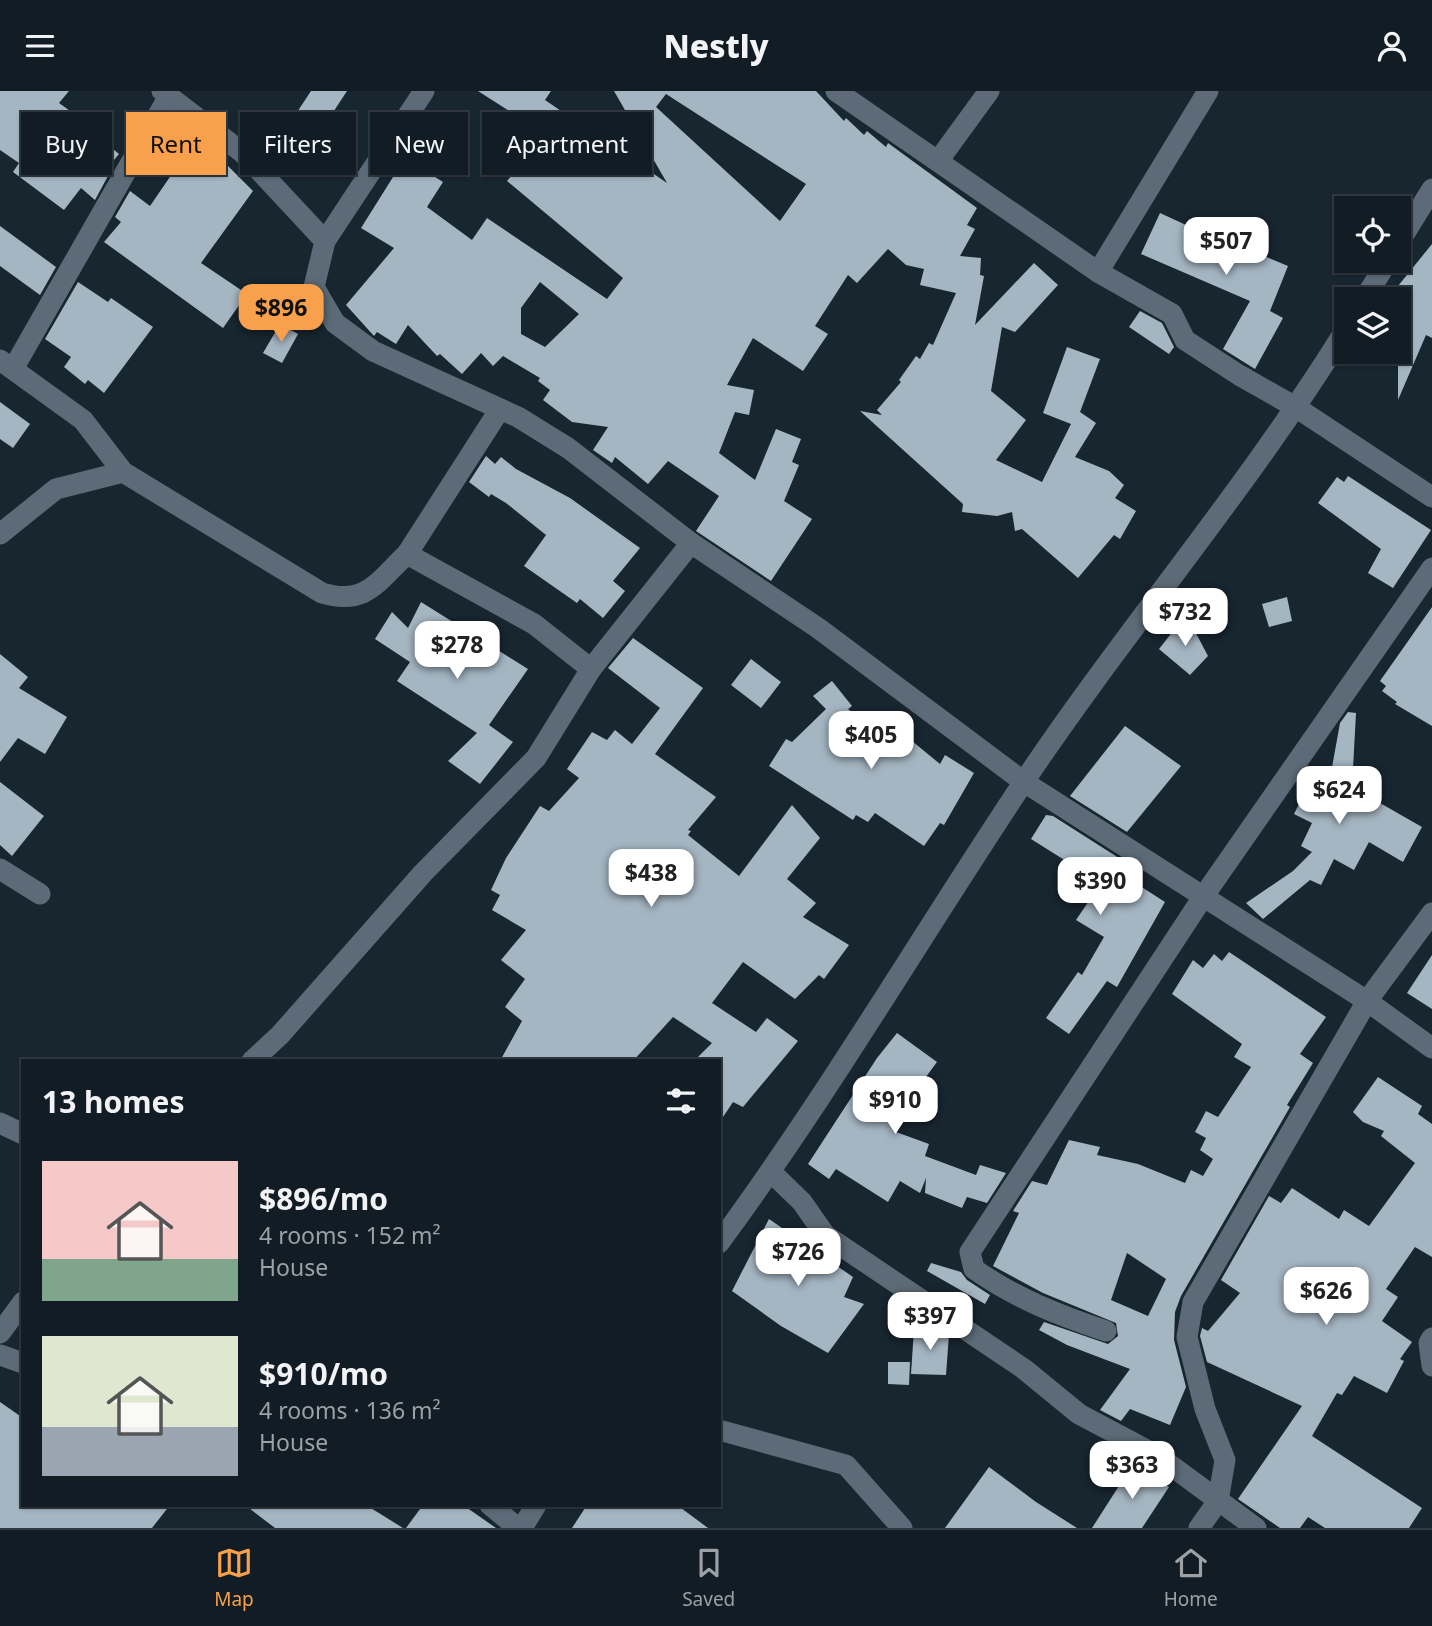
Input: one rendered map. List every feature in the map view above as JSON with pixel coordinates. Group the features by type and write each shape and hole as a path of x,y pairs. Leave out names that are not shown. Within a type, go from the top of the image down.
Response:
{"street":[{"path":"424,91 325,241 314,287 335,323 373,351 500,409 568,448 691,543 818,628 1024,782 1367,1001 1432,1048"},
{"path":"836,91 1098,272 1172,314 1185,340 1297,408 1432,497"},
{"path":"938,161 989,91"},
{"path":"1098,272 1209,91"},
{"path":"325,241 243,153 166,94 6,364 83,421 122,472 322,593 343,599 364,594 407,554 500,409"},
{"path":"1411,223 1432,189"},
{"path":"721,1240 771,1172 867,1029 1024,782 1297,408 1334,348"},
{"path":"0,534 55,489 122,472"},
{"path":"254,1059 280,1035 423,873 537,758 591,669 691,543"},
{"path":"407,554 534,624 591,669"},
{"path":"1106,1331 1041,1308 1002,1289 974,1269 970,1252 1203,897 1432,568"},
{"path":"0,869 40,894"},
{"path":"1199,1528 1218,1501 1225,1459 1205,1409 1187,1337 1192,1302 1367,1001 1432,913"},
{"path":"0,1123 21,1133"},
{"path":"771,1172 802,1202 825,1235 1024,1369 1079,1414 1158,1456 1256,1528"},
{"path":"0,1333 21,1306"},
{"path":"1432,1338 1429,1343 1432,1366"},
{"path":"0,1355 21,1362"},
{"path":"721,1431 846,1465 902,1528"},
{"path":"493,1507 520,1528 535,1507"}],"building":[{"path":"0,91 69,91 59,103 72,112 21,112 21,175 108,176 95,200 81,188 64,210 13,172 19,163 0,150"},
{"path":"311,91 347,91 333,112 297,112"},
{"path":"478,91 551,91 545,100 563,112 511,112"},
{"path":"614,91 816,91 844,121 846,118 864,135 867,131 886,147 888,143 977,208 967,225 975,229 960,256 981,258 980,275 984,276 975,325 1034,263 1058,285 1015,332 1002,327 991,391 1026,420 996,460 1042,482 1071,424 1043,413 1067,347 1100,359 1080,412 1096,423 1075,457 1109,471 1124,485 1115,498 1136,511 1120,539 1114,535 1078,578 1022,529 1015,531 1012,512 997,516 962,512 963,504 860,411 882,415 877,410 901,382 899,380 916,356 920,359 929,343 933,345 956,293 920,285 924,269 906,265 888,249 857,283 848,275 815,326 828,334 803,371 753,338 727,385 754,390 749,415 735,412 719,453 755,480 776,429 801,439 792,462 799,465 784,501 812,519 771,581 696,531 719,496 668,461 648,484 615,457 612,463 593,450 608,427 572,422 543,400 550,390 538,381 540,378 503,356 493,366 481,353 462,374 440,354 437,356 408,325 396,344 377,332 374,336 346,305 394,248 361,228 394,175 432,175 443,182 427,207 472,240 487,218 607,299 623,278 507,181 512,175 652,175 652,173 667,183 652,157 652,112 626,112","holes":["666,94 806,184 780,221 656,107","540,282 579,314 545,347 521,334 521,308"]},
{"path":"112,148 119,154 112,162"},
{"path":"226,164 253,191 201,263 247,294 223,328 104,242 121,222 115,217 130,191 150,206 171,175 226,175"},
{"path":"1160,213 1210,236 1219,222 1266,251 1264,256 1288,266 1270,311 1283,318 1255,369 1223,349 1250,301 1141,254"},
{"path":"0,226 56,267 40,295 0,266"},
{"path":"1432,244 1432,338 1426,335 1398,400 1398,364 1411,364 1411,287 1398,286"},
{"path":"78,282 108,302 111,298 153,327 104,393 88,380 85,384 64,367 71,357 45,339"},
{"path":"1140,311 1162,323 1174,347 1169,354 1129,327"},
{"path":"280,324 298,334 282,363 263,353"},
{"path":"0,402 30,424 13,448 0,439"},
{"path":"486,456 495,464 501,457 516,469 570,498 640,548 613,581 625,591 603,618 580,599 577,603 524,566 546,535 506,503 491,494 489,497 469,482"},
{"path":"1348,476 1431,530 1393,588 1368,573 1381,549 1318,503 1337,477 1344,482"},
{"path":"1287,597 1292,621 1269,627 1262,604"},
{"path":"421,602 528,669 489,725 513,742 480,784 448,761 477,733 397,681 410,662 375,639 392,612 408,628"},
{"path":"1432,607 1432,726 1395,704 1397,702 1382,691 1386,686 1380,681"},
{"path":"1189,620 1208,656 1190,675 1159,649 1181,621 1184,625"},
{"path":"633,638 703,688 655,754 716,797 688,830 691,831 688,835 739,876 792,805 820,838 787,879 816,903 803,917 849,945 824,979 819,975 795,999 743,962 712,1003 756,1032 767,1018 798,1041 743,1107 733,1102 721,1120 721,1059 696,1059 712,1043 673,1017 635,1059 501,1059 522,1021 505,1007 525,979 501,960 526,930 492,910 500,895 491,890 506,858 540,806 549,811 579,778 567,769 592,732 607,740 615,730 632,744 660,708 608,668"},
{"path":"0,654 28,677 19,688 67,717 45,754 18,738 0,762"},
{"path":"751,659 781,682 761,708 731,685"},
{"path":"832,681 852,706 848,709 892,744 901,732 940,764 945,755 974,773 944,825 940,823 924,846 875,813 868,822 856,815 853,820 769,766 786,739 792,742 826,709 813,696"},
{"path":"1348,712 1356,713 1352,787 1422,827 1403,862 1369,842 1354,870 1334,859 1321,885 1310,880 1263,919 1246,903 1293,871 1312,852 1301,846 1312,823 1294,814 1313,776 1329,784 1340,723"},
{"path":"1125,726 1181,766 1127,832 1070,796"},
{"path":"0,782 44,816 12,856 0,845"},
{"path":"1046,815 1053,816 1133,867 1126,877 1165,902 1117,987 1107,981 1069,1034 1046,1018 1078,972 1082,975 1104,937 1076,920 1101,883 1031,839"},
{"path":"1229,952 1326,1017 1300,1054 1313,1063 1181,1296 1175,1312 1174,1340 1186,1387 1170,1425 1130,1409 1121,1421 1100,1410 1130,1369 1067,1345 1039,1330 1044,1322 1108,1344 1118,1336 1116,1323 1043,1293 993,1266 1019,1213 1013,1211 1032,1181 1047,1185 1069,1140 1100,1147 1097,1155 1138,1164 1185,1183 1191,1170 1203,1176 1213,1159 1200,1150 1206,1138 1195,1132 1206,1111 1218,1117 1251,1067 1234,1057 1242,1044 1172,994 1193,960 1203,968 1214,954 1222,961","holes":["1127,1253 1166,1279 1148,1316 1111,1300"]},
{"path":"1432,955 1432,1009 1407,993"},
{"path":"897,1033 937,1062 903,1108 909,1113 896,1132 929,1144 925,1156 976,1175 980,1165 1006,1173 987,1203 967,1197 962,1208 925,1193 926,1178 920,1193 900,1181 888,1202 836,1169 829,1179 808,1164 877,1058"},
{"path":"1378,1077 1422,1106 1418,1114 1432,1124 1432,1257 1415,1247 1386,1289 1398,1297 1382,1321 1412,1342 1400,1359 1404,1361 1387,1393 1354,1376 1342,1395 1337,1393 1312,1436 1422,1508 1409,1528 1325,1528 1308,1517 1300,1528 1280,1528 1238,1499 1302,1406 1207,1362 1200,1336 1202,1328 1208,1331 1240,1293 1221,1280 1269,1196 1281,1203 1292,1188 1339,1219 1344,1210 1369,1226 1415,1163 1381,1136 1384,1131 1363,1122 1353,1112"},
{"path":"769,1219 853,1277 844,1297 864,1304 828,1353 781,1326 732,1291"},
{"path":"931,1263 961,1272 967,1280 990,1295 985,1304 927,1271"},
{"path":"914,1329 944,1331 949,1334 946,1375 911,1374"},
{"path":"888,1362 910,1362 909,1385 888,1384"},
{"path":"0,1402 21,1417 21,1507 168,1507 152,1528 0,1528"},
{"path":"1133,1464 1169,1487 1142,1528 1092,1528"},
{"path":"989,1467 1036,1502 1077,1528 945,1528"},
{"path":"248,1507 369,1507 403,1528 275,1528"},
{"path":"422,1507 466,1507 496,1528 406,1528"},
{"path":"586,1507 680,1507 708,1528 572,1528"}]}
